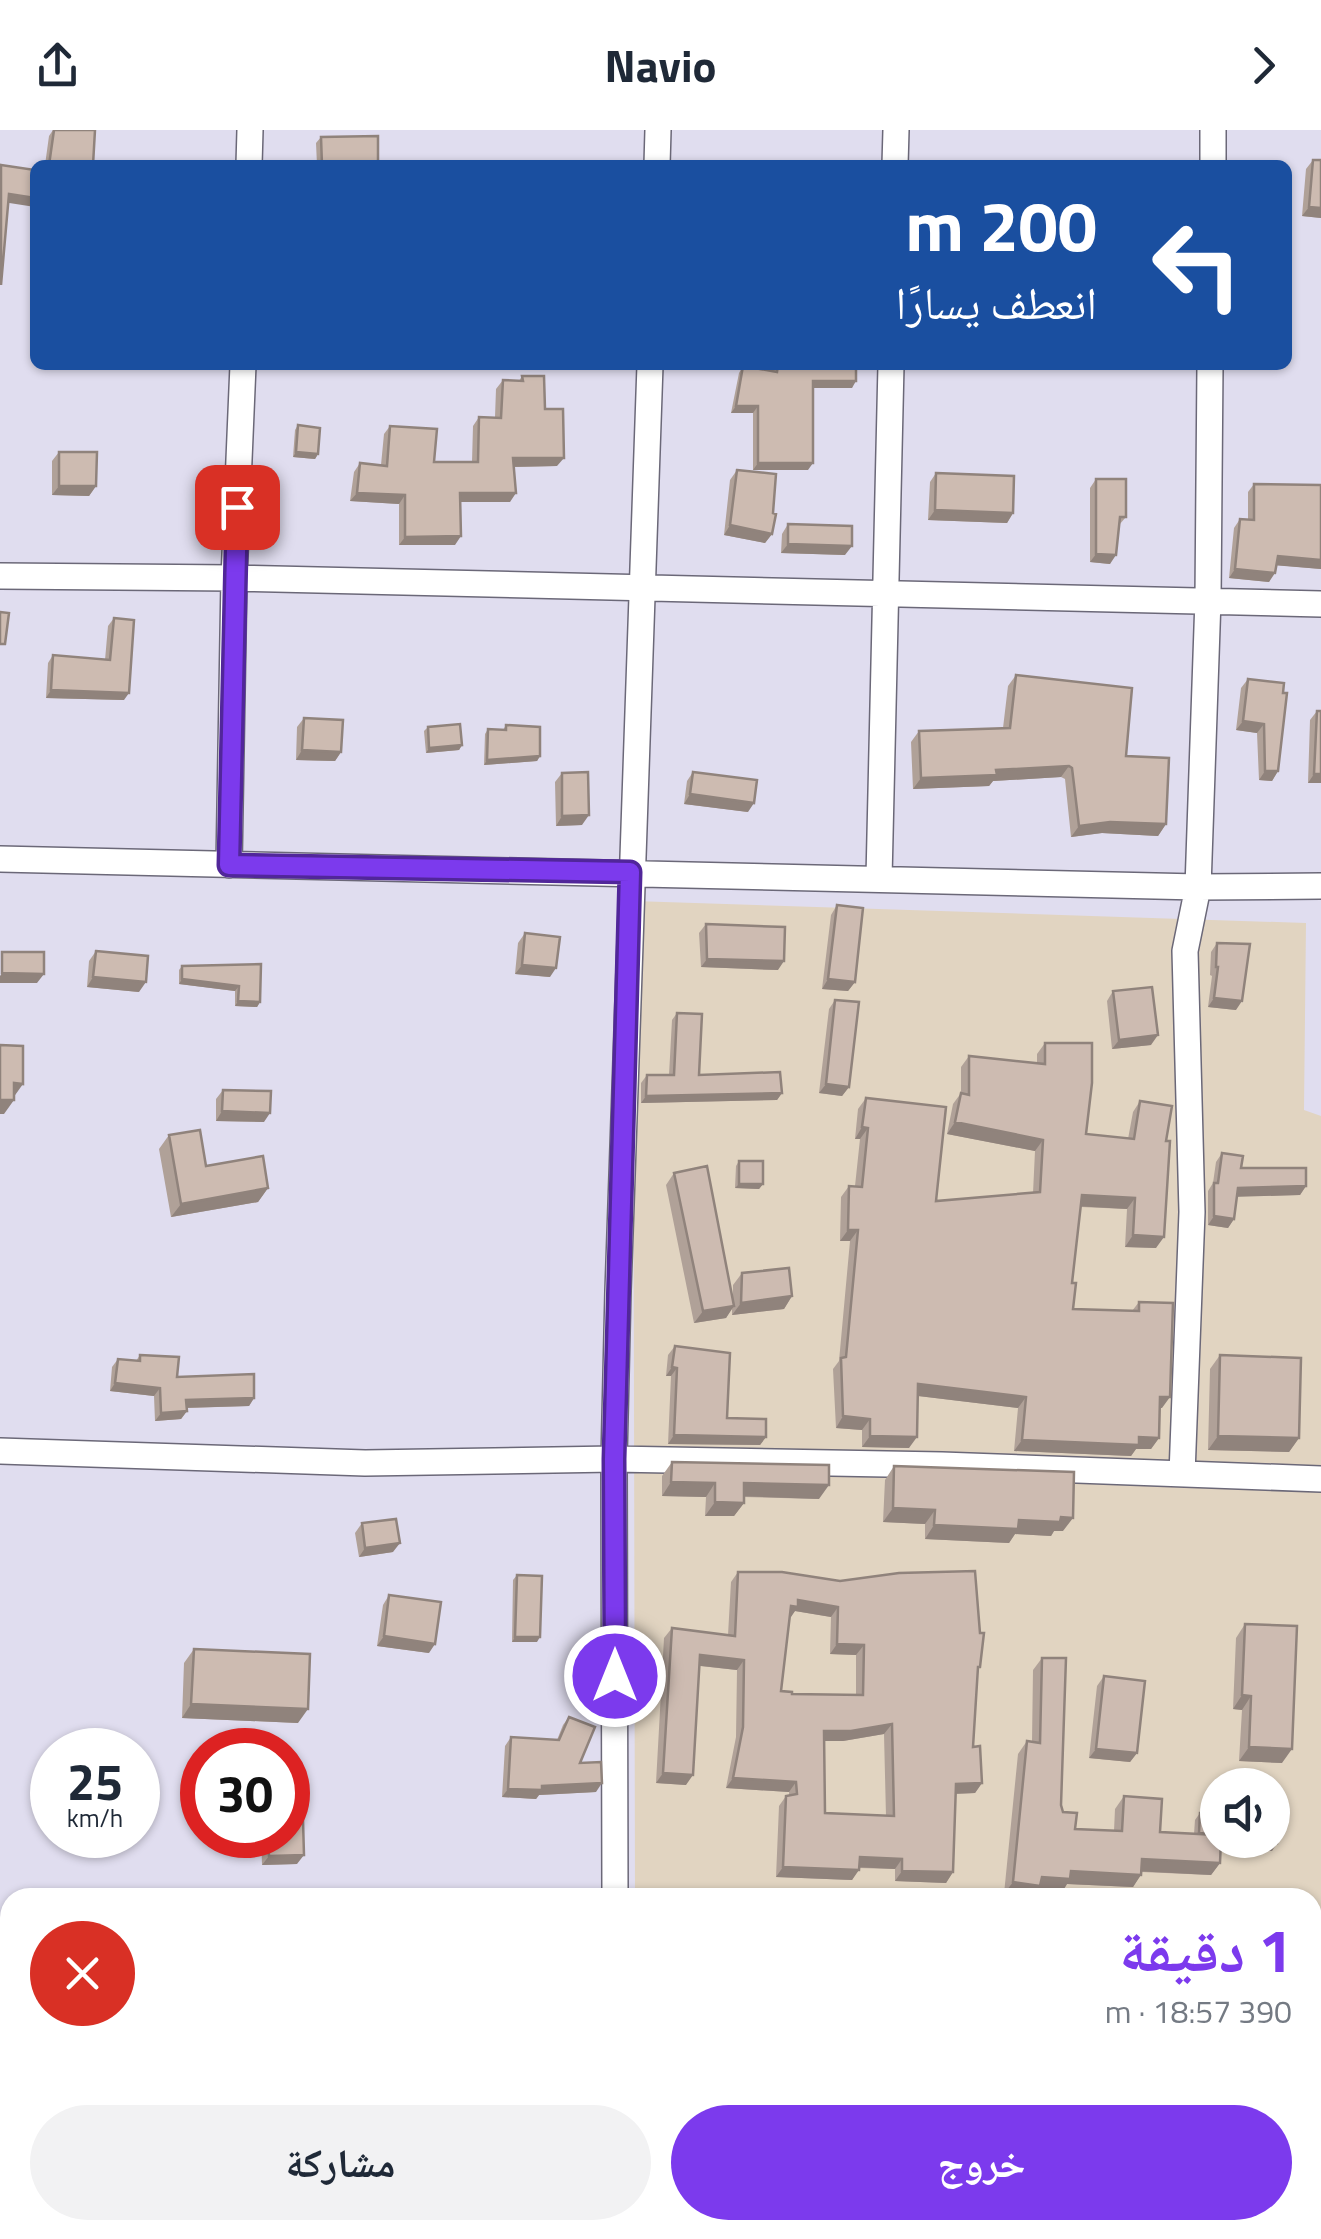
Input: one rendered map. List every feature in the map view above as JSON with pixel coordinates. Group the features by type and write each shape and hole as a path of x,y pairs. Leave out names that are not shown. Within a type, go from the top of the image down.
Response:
{"street":[{"path":"249,160 250,130"},
{"path":"657,160 658,130"},
{"path":"895,160 896,130"},
{"path":"1213,130 1213,160"},
{"path":"229,865 243,370"},
{"path":"615,1888 614,1459 630,872 650,370"},
{"path":"879,878 891,370"},
{"path":"1182,1474 1192,1212 1185,951 1198,887 1208,599 1210,370"},
{"path":"0,576 1321,604"},
{"path":"0,858 1198,887 1321,886"},
{"path":"0,1451 365,1463 614,1459 1321,1479"}],"shaded area":[{"path":"633,901 1306,923 1304,1110 1321,1116 1321,1888 635,1888"}],"building":[{"path":"54,130 95,130 93,160 50,160"},
{"path":"378,136 378,160 322,160 321,137"},
{"path":"1313,160 1321,160 1321,208 1309,207"},
{"path":"1,165 30,169 30,197 9,194 1,285"},
{"path":"742,370 856,370 856,381 813,381 813,463 758,463 758,406 736,406"},
{"path":"522,376 544,376 545,409 563,409 564,458 513,458 516,493 460,493 461,536 405,537 405,495 357,493 360,463 387,466 390,426 437,429 434,462 478,462 479,417 501,418 503,380 523,381"},
{"path":"298,425 320,428 318,454 296,452"},
{"path":"59,452 97,452 96,486 59,486"},
{"path":"737,470 776,474 772,534 730,525"},
{"path":"936,473 1014,476 1013,513 935,510"},
{"path":"1096,479 1126,479 1126,517 1120,517 1116,555 1096,554"},
{"path":"1254,484 1321,485 1321,560 1278,556 1275,573 1235,569 1240,519 1254,520"},
{"path":"788,524 852,526 852,546 788,544"},
{"path":"0,612 9,613 5,644 0,644"},
{"path":"114,618 134,620 129,693 51,690 53,655 110,660"},
{"path":"1016,675 1132,688 1126,756 1169,758 1166,824 1110,822 1079,826 1069,766 996,770 997,775 921,778 919,731 1010,728"},
{"path":"1248,679 1284,683 1283,693 1287,693 1278,771 1265,771 1264,724 1243,721"},
{"path":"1317,711 1321,711 1321,774 1314,774"},
{"path":"304,718 343,720 341,752 302,750"},
{"path":"460,724 462,745 429,748 428,727"},
{"path":"506,725 540,727 540,756 487,760 488,729 506,730"},
{"path":"588,772 589,815 562,816 562,773"},
{"path":"693,772 757,780 754,803 690,794"},
{"path":"837,905 863,908 855,982 828,979"},
{"path":"706,924 785,927 784,961 707,959"},
{"path":"525,933 560,937 556,968 522,965"},
{"path":"1217,943 1250,944 1242,1001 1214,998"},
{"path":"96,951 148,956 146,982 93,977"},
{"path":"2,952 44,952 44,974 2,973"},
{"path":"261,964 260,1002 238,1001 239,986 182,979 182,966"},
{"path":"1152,987 1158,1035 1119,1040 1113,991"},
{"path":"835,1000 859,1002 849,1087 826,1084"},
{"path":"677,1013 702,1014 699,1075 780,1072 782,1093 646,1096 647,1075 674,1075"},
{"path":"1045,1043 1092,1043 1086,1134 1134,1139 1140,1101 1172,1106 1166,1141 1170,1141 1164,1237 1133,1235 1135,1198 1082,1195 1072,1283 1076,1283 1073,1309 1139,1311 1139,1302 1173,1303 1170,1397 1160,1397 1159,1438 1139,1437 1139,1445 1022,1440 1026,1397 918,1384 917,1437 870,1436 870,1419 843,1416 841,1358 846,1357 858,1230 848,1230 849,1186 862,1187 868,1128 862,1127 866,1098 946,1107 936,1201 1040,1192 1043,1140 955,1122 961,1093 969,1095 969,1056 1045,1064"},
{"path":"0,1045 23,1046 23,1084 14,1083 14,1100 0,1100"},
{"path":"223,1090 271,1091 270,1113 222,1111"},
{"path":"200,1130 206,1166 263,1156 268,1188 181,1204 169,1135"},
{"path":"1222,1153 1243,1156 1241,1168 1306,1168 1306,1186 1238,1188 1234,1219 1214,1216 1214,1183 1218,1183"},
{"path":"739,1161 763,1161 763,1184 739,1184"},
{"path":"707,1166 734,1306 703,1311 674,1173"},
{"path":"789,1268 792,1296 741,1303 742,1273"},
{"path":"675,1346 730,1353 727,1418 766,1419 766,1437 674,1435"},
{"path":"140,1355 179,1357 177,1377 254,1374 254,1398 186,1400 187,1411 161,1413 160,1388 115,1383 118,1359 140,1361"},
{"path":"1220,1355 1301,1358 1299,1438 1218,1436"},
{"path":"672,1462 829,1465 829,1485 744,1483 744,1503 715,1502 715,1483 671,1482"},
{"path":"894,1466 1074,1472 1073,1518 1061,1517 1060,1522 1019,1520 1018,1529 934,1525 935,1510 893,1508"},
{"path":"396,1519 400,1543 365,1548 362,1523"},
{"path":"975,1571 980,1633 984,1633 973,1747 980,1746 982,1783 956,1784 953,1872 902,1871 902,1859 860,1857 859,1870 783,1867 786,1796 797,1794 796,1782 733,1778 743,1727 744,1660 700,1655 693,1775 663,1773 672,1628 735,1636 738,1572 782,1572 840,1581 899,1573","holes":["798,1600 838,1607 837,1644 864,1645 863,1695 781,1691 791,1606 798,1607","892,1724 894,1816 825,1813 824,1731"]},
{"path":"517,1575 542,1576 540,1637 515,1637"},
{"path":"389,1595 441,1602 435,1644 384,1636"},
{"path":"1245,1624 1297,1626 1292,1749 1249,1747 1251,1696 1242,1695"},
{"path":"194,1649 310,1654 308,1709 191,1704"},
{"path":"1042,1658 1066,1658 1061,1805 1063,1812 1077,1813 1075,1829 1122,1831 1124,1796 1162,1799 1160,1832 1200,1834 1200,1858 1220,1858 1220,1863 1142,1859 1141,1875 1071,1871 1070,1879 1042,1877 1040,1886 1013,1882 1027,1741 1040,1743"},
{"path":"1104,1676 1145,1681 1137,1753 1096,1749"},
{"path":"569,1717 595,1727 580,1763 601,1762 602,1783 542,1786 542,1790 508,1789 511,1737 559,1740"}],"route":[{"path":"237,507 229,865 630,872 614,1459 615,1676"}]}
